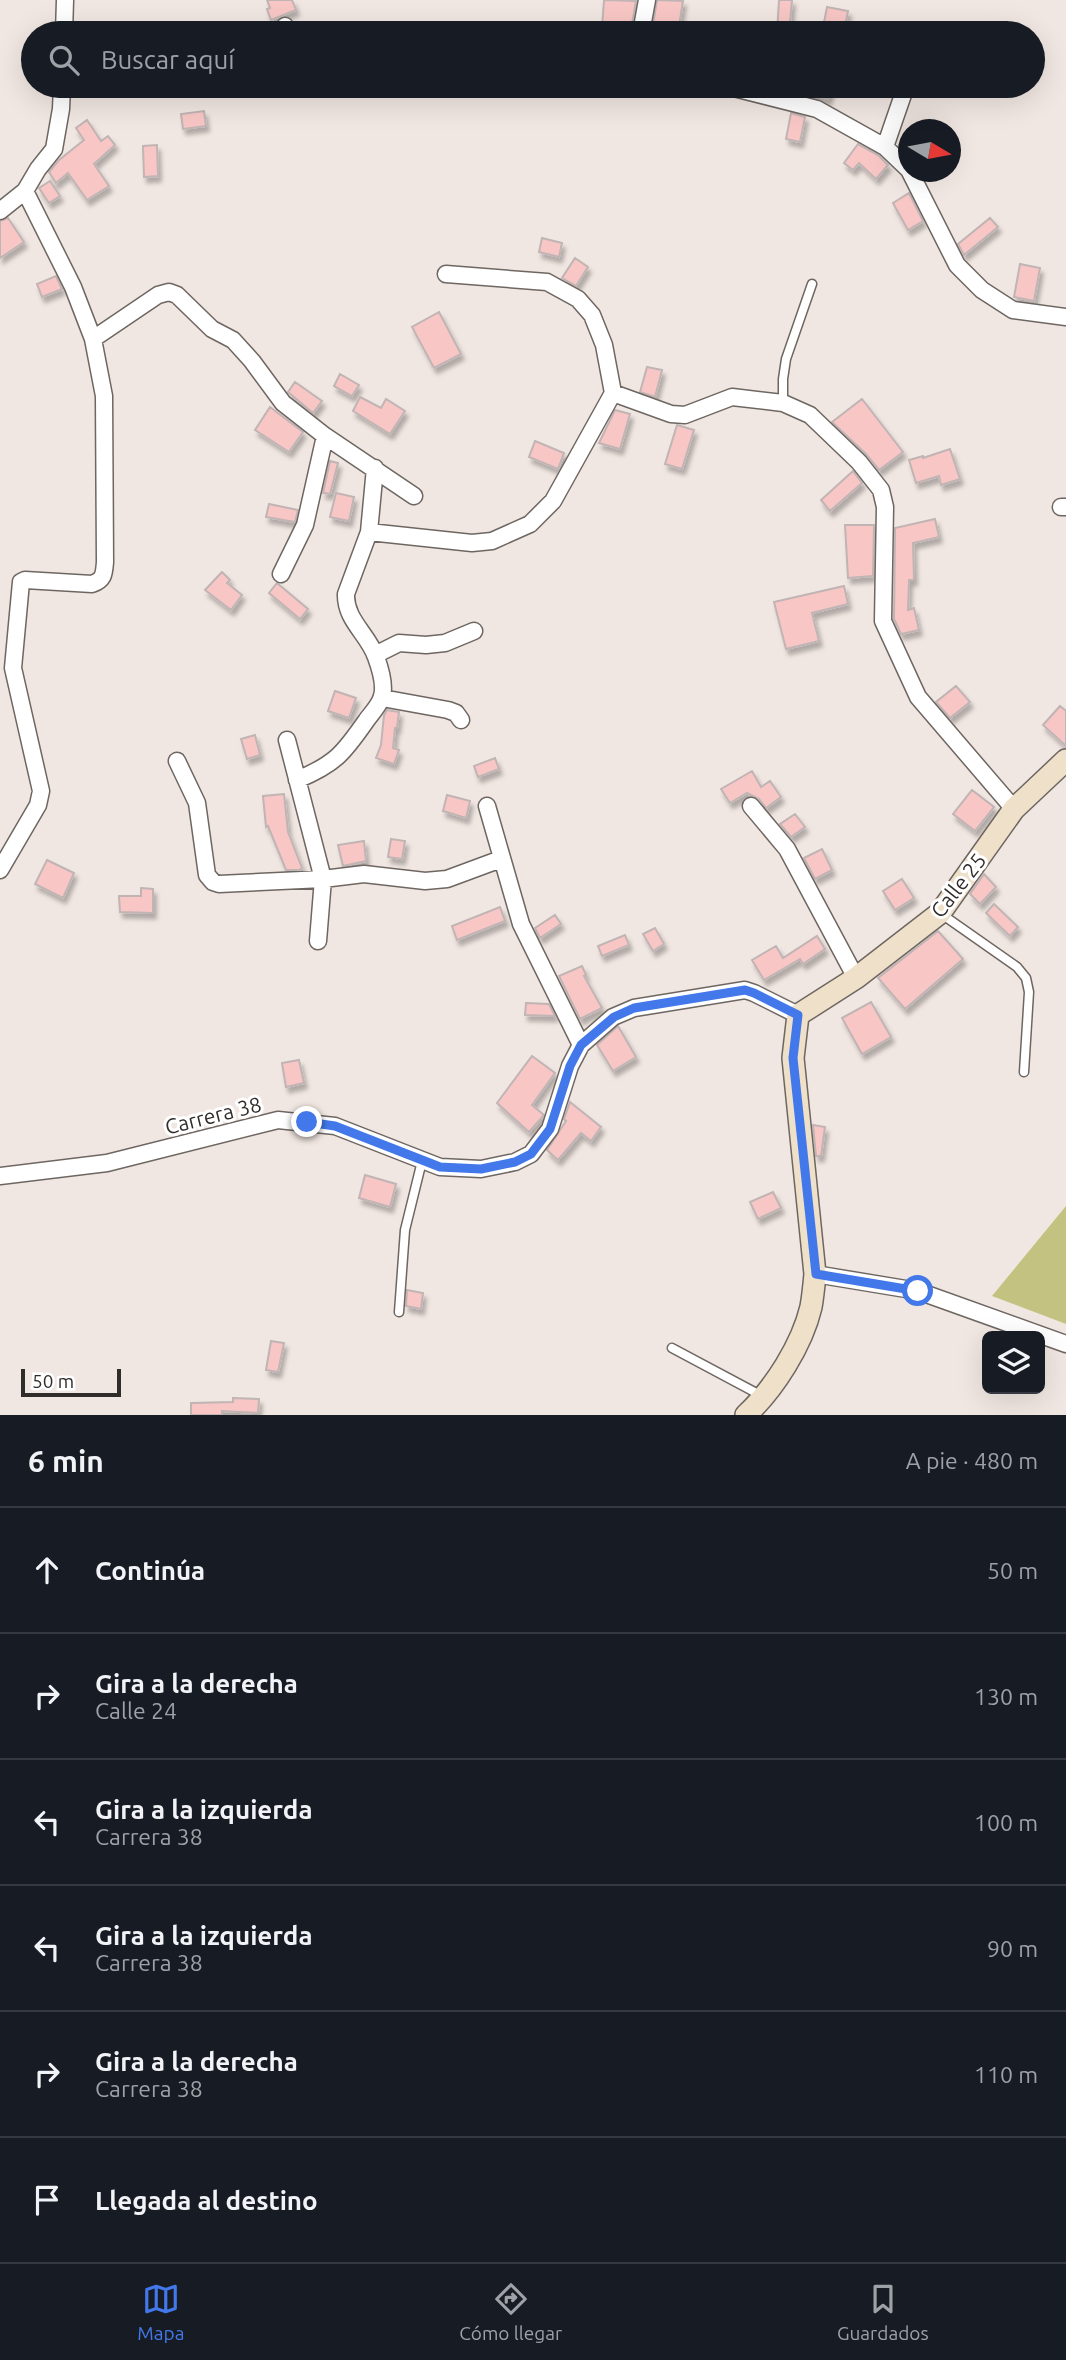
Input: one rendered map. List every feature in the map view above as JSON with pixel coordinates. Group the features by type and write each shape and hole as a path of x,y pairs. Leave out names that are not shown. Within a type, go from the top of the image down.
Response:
{"street":[{"path":"64,21 65,0"},
{"path":"643,21 647,0"},
{"path":"0,211 25,191 37,169 54,149 61,98"},
{"path":"772,98 817,110 886,147 898,159"},
{"path":"886,147 902,98"},
{"path":"915,182 957,265 982,290 1013,310 1066,317"},
{"path":"0,870 38,805 41,791 13,668 21,582 92,584 100,582 104,576 104,396 93,339 73,287 25,191"},
{"path":"369,532 472,543 492,541 530,524 553,501 613,393 604,345 592,315 578,299 547,282 446,274"},
{"path":"93,339 158,295 169,292 177,295 212,329 233,340 283,403 325,436 414,496"},
{"path":"613,393 671,414 685,415 732,397 783,403 810,415 859,462 881,490 885,507 883,621 918,697 1014,809"},
{"path":"281,574 305,525 325,436"},
{"path":"297,780 324,768 343,753 382,698 382,681 375,654 349,614 346,604 346,594 369,532 375,468"},
{"path":"375,654 399,643 445,643 474,631"},
{"path":"382,698 448,710 456,713 461,720"},
{"path":"287,740 323,879 318,941"},
{"name":"Calle 25","path":"798,1015 856,978 940,913 1014,809 1066,760"},
{"path":"177,761 197,803 207,875 219,884 323,879 364,874 425,881 447,879 501,859"},
{"path":"487,806 522,924 581,1045"},
{"path":"751,807 787,849 856,978"},
{"name":"Carrera 38","path":"0,1176 107,1163 278,1120 335,1126 440,1167 481,1169 515,1162 531,1154 550,1129 570,1066 581,1045 614,1017 634,1008 745,990 798,1015"},
{"path":"746,1415 765,1398 802,1336 811,1307 816,1274 793,1058 798,1015"},
{"path":"816,1274 918,1291 1066,1344"}],"lane":[{"path":"783,403 786,359 812,284"},
{"path":"940,913 1017,967 1026,978 1029,992 1024,1072"},
{"path":"400,1312 405,1230 422,1161"},
{"path":"672,1348 765,1398"}],"shaded area":[{"path":"1066,1206 1066,1324 992,1296"}],"building":[{"path":"267,0 292,0 296,10 271,20"},
{"path":"604,0 636,1 633,21 602,21"},
{"path":"657,0 683,1 680,20 683,21 654,21"},
{"path":"779,0 792,0 790,21 778,21"},
{"path":"827,7 848,11 846,21 824,21"},
{"path":"204,111 206,126 183,129 181,114"},
{"path":"791,113 805,117 800,142 786,139"},
{"path":"87,120 101,141 108,136 115,145 94,164 109,186 87,200 68,173 56,183 49,172 59,160 84,140 76,128"},
{"path":"858,144 878,155 888,165 876,179 859,163 853,170 844,163"},
{"path":"157,145 158,176 144,177 143,146"},
{"path":"50,181 60,196 49,203 39,188"},
{"path":"909,193 923,221 908,230 893,203"},
{"path":"8,218 24,242 0,258 0,221"},
{"path":"990,218 998,227 964,255 958,244"},
{"path":"542,238 562,243 559,257 539,252"},
{"path":"575,258 588,267 576,286 562,278"},
{"path":"1020,264 1040,268 1034,301 1014,297"},
{"path":"56,276 62,289 42,297 37,284"},
{"path":"439,312 461,354 434,368 412,327"},
{"path":"647,367 662,370 655,397 640,392"},
{"path":"340,374 359,385 352,396 334,386"},
{"path":"295,382 322,401 313,413 288,392"},
{"path":"360,397 381,408 386,399 405,411 390,434 353,411"},
{"path":"862,399 903,452 879,470 832,422"},
{"path":"270,407 303,432 289,452 255,430"},
{"path":"615,410 630,414 620,449 599,443"},
{"path":"677,425 694,430 682,469 665,464"},
{"path":"535,441 564,453 558,469 529,457"},
{"path":"950,449 960,479 941,485 939,476 916,483 909,460"},
{"path":"330,461 338,463 330,494 323,493"},
{"path":"853,471 862,483 830,511 821,500"},
{"path":"336,493 354,497 349,521 330,517"},
{"path":"269,504 298,510 295,522 266,517"},
{"path":"935,519 939,537 913,543 914,580 909,580 908,610 914,608 919,630 901,634 894,619 895,528"},
{"path":"845,525 874,525 873,576 848,578"},
{"path":"222,572 230,580 227,583 242,595 231,610 205,590"},
{"path":"277,583 308,609 300,619 269,593"},
{"path":"844,586 848,604 812,613 819,641 786,649 774,602"},
{"path":"956,686 970,702 950,718 936,702"},
{"path":"335,691 356,698 349,718 328,711"},
{"path":"1060,706 1066,711 1066,746 1043,725"},
{"path":"387,710 399,712 393,748 399,750 394,764 376,758"},
{"path":"255,735 260,755 247,759 241,739"},
{"path":"495,758 499,769 478,777 474,766"},
{"path":"752,771 761,787 770,781 781,797 766,808 759,799 747,793 730,803 721,789"},
{"path":"972,790 994,807 975,831 953,814"},
{"path":"284,794 288,832 302,868 299,870 286,870 268,826 266,827 263,796"},
{"path":"447,795 470,801 466,818 443,811"},
{"path":"795,814 805,827 791,837 780,824"},
{"path":"391,839 405,841 402,859 388,857"},
{"path":"364,841 366,861 343,866 338,845"},
{"path":"822,849 832,870 815,879 804,858"},
{"path":"47,860 74,873 63,898 35,884"},
{"path":"984,874 996,887 980,904 970,894"},
{"path":"902,879 914,898 895,910 883,891"},
{"path":"141,888 153,889 153,913 120,912 119,896 141,896"},
{"path":"994,904 1018,927 1010,936 986,913"},
{"path":"500,907 505,921 457,940 452,926"},
{"path":"555,915 561,924 540,938 535,928"},
{"path":"655,928 664,944 653,951 643,934"},
{"path":"938,931 963,959 905,1009 878,978"},
{"path":"625,935 629,945 602,956 598,946"},
{"path":"817,936 825,949 803,964 800,959 764,980 752,960 776,946 783,958"},
{"path":"582,966 586,975 584,976 602,1008 580,1019 559,976"},
{"path":"871,1002 891,1037 862,1054 842,1018"},
{"path":"526,1003 549,1004 555,1016 525,1015"},
{"path":"618,1026 636,1057 613,1071 597,1045"},
{"path":"532,1056 555,1073 532,1105 544,1115 529,1132 497,1103"},
{"path":"299,1060 304,1083 286,1087 282,1063"},
{"path":"570,1102 601,1127 591,1141 581,1133 558,1160 547,1150 566,1121 564,1119"},
{"path":"813,1125 825,1127 821,1156 816,1156"},
{"path":"365,1175 396,1184 390,1207 359,1198"},
{"path":"773,1192 781,1208 758,1219 750,1202"},
{"path":"407,1290 423,1293 421,1309 406,1306"},
{"path":"271,1341 284,1343 278,1372 266,1370"},
{"path":"233,1398 259,1399 258,1413 222,1411 222,1415 191,1415 191,1403 233,1402"}],"route":[{"path":"307,1122 335,1126 440,1167 481,1169 515,1162 531,1154 550,1129 570,1066 581,1045 614,1017 634,1008 745,990 798,1015 793,1058 816,1274 918,1291"}]}
